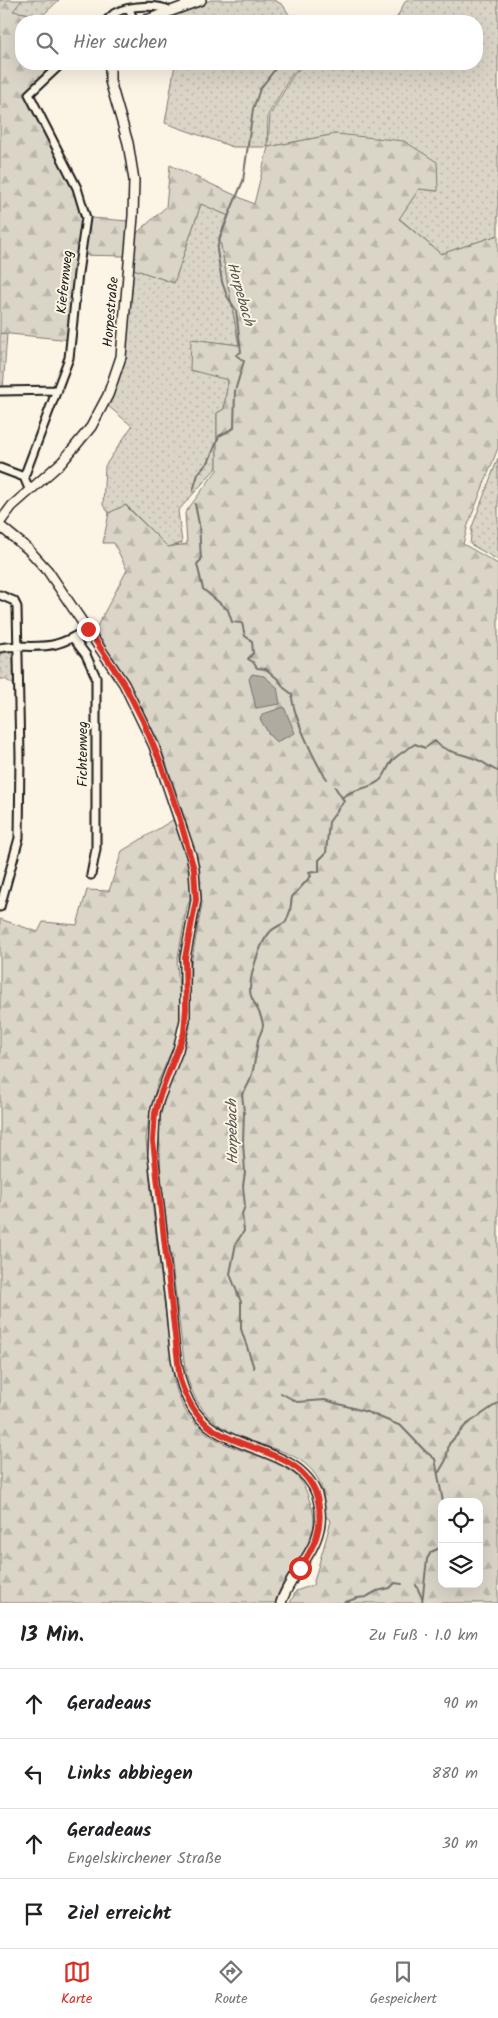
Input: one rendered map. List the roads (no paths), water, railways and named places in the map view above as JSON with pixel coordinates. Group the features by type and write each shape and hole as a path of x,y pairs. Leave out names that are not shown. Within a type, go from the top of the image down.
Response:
{"street":[{"path":"160,15 201,0"},
{"path":"113,15 129,9 162,6 171,11"},
{"path":"129,9 132,15"},
{"name":"Kiefernweg","path":"24,478 69,358 86,218 77,188 29,94 55,70"},
{"name":"Horpestraße","path":"0,522 12,506 62,462 91,427 108,395 121,357 134,216 134,180 128,143 110,82 110,70"},
{"path":"0,391 58,390"},
{"path":"0,468 24,478 30,489"},
{"path":"0,526 28,549 48,571 124,684 154,746 187,842 196,885 194,916 185,958 186,1008 184,1033 159,1098 154,1120 153,1141 180,1380 190,1405 211,1428 235,1441 298,1468 310,1480 315,1489 320,1515 319,1529 314,1545 281,1603"},
{"path":"0,595 14,601 17,607 20,756 19,838 0,907"},
{"path":"0,648 18,645 54,645 73,638 88,629"},
{"name":"Fichtenweg","path":"73,638 86,655 96,677 96,849 91,875"}],"waterway":[{"name":"Horpebach","path":"193,491 198,474 209,461 219,436 234,428 235,391 244,361 236,355 241,352 236,310 227,296 222,282 217,250 220,236 243,181 253,109 260,89 274,70"},
{"name":"Horpebach","path":"195,504 199,524 201,560 197,564 203,589 228,610 232,622 242,623 245,636 252,641 253,653 248,659 257,668 266,669 292,694 305,738 327,779"},
{"path":"343,797 351,792 375,784 383,777 394,758 415,744 425,748 435,741 444,748 475,759 498,771"},
{"name":"Horpebach","path":"254,1368 241,1329 241,1302 230,1274 236,1243 244,1231 242,1214 245,1206 243,1186 245,1172 242,1094 252,1076 258,1040 263,1025 251,996 252,973 266,938 273,929 286,922 292,897 311,876 309,872 319,872 319,860 326,853 329,822 344,801 335,787"},
{"name":"Horpebach","path":"281,1393 297,1402 325,1400 367,1412 401,1426 435,1459 442,1498"},
{"path":"439,1472 446,1460 449,1444 466,1425 498,1403"},
{"name":"Horpebach","path":"422,1603 427,1559 431,1552 438,1549"},
{"path":"343,1603 390,1588 395,1583 402,1584"},
{"path":"416,1585 422,1598"}]}
